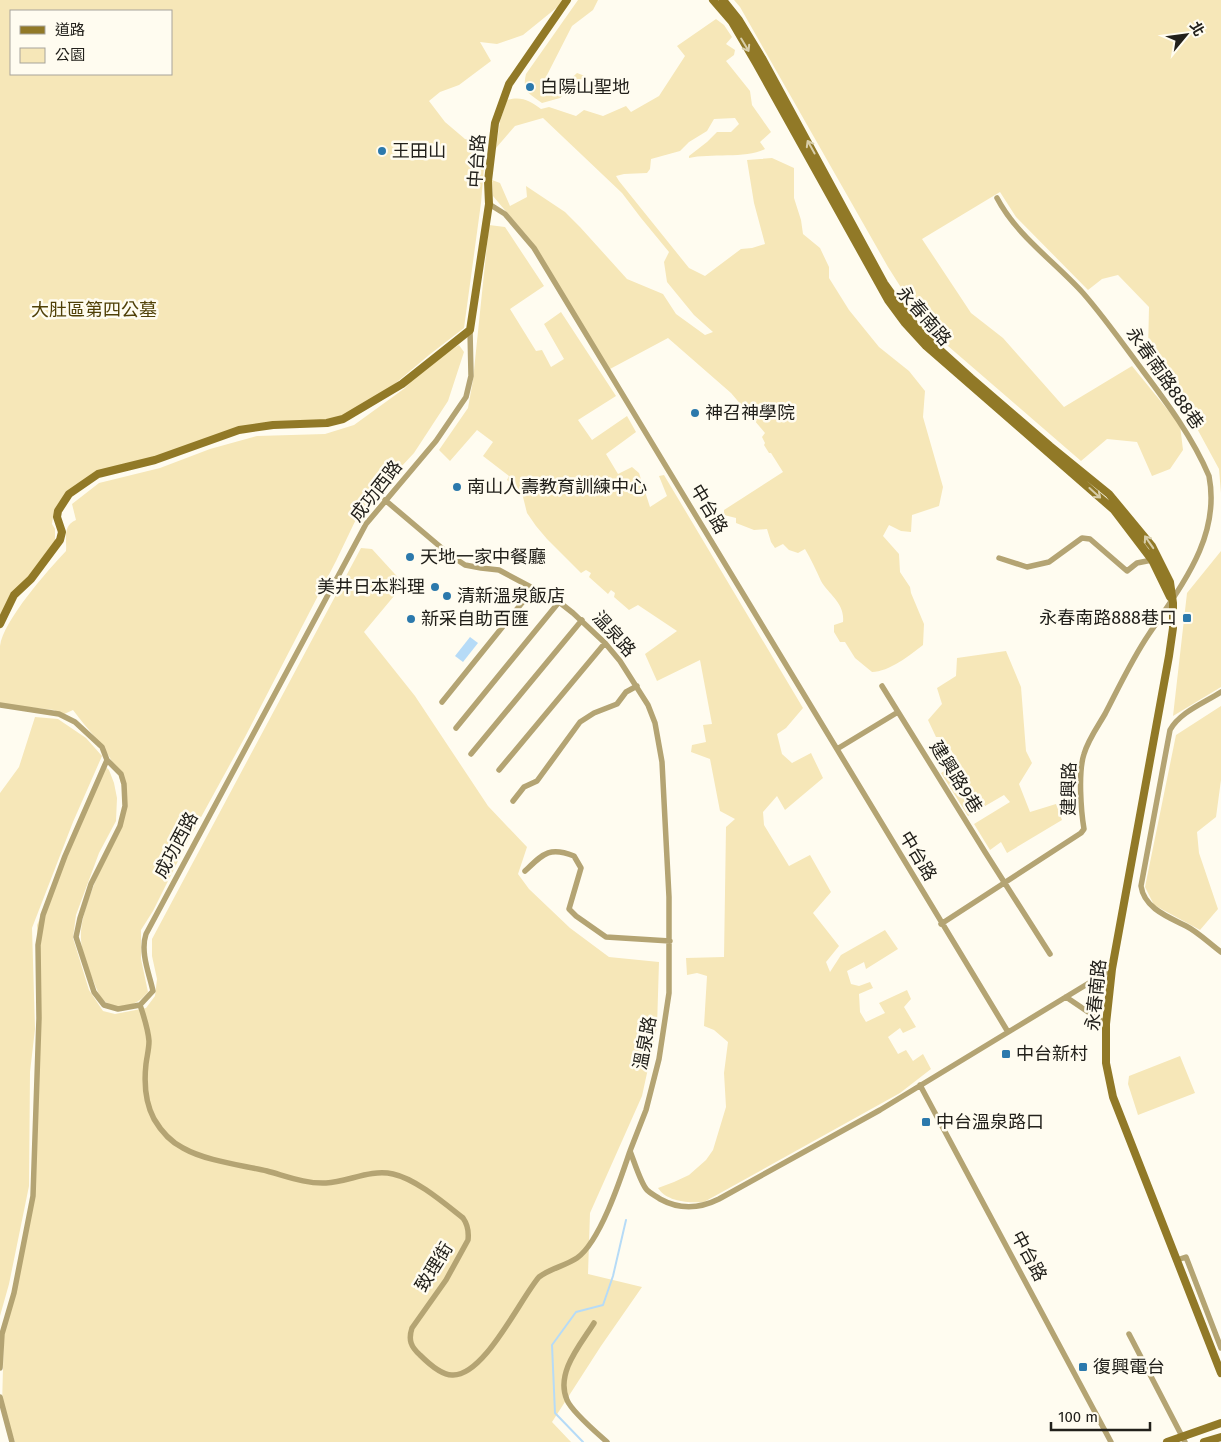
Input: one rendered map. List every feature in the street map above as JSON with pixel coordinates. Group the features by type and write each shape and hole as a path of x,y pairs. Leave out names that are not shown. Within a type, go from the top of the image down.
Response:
{"street":[{"name":"中台路","path":"567,0 509,84 495,123 489,164 489,204 505,214 534,248 1008,1032"},
{"name":"永春南路","path":"713,0 732,22 759,60"},
{"name":"永春南路","path":"724,0 739,20 759,60 891,299 928,344 1114,510 1152,560 1173,603"},
{"name":"永春南路888巷","path":"996,198 1004,212 1032,244 1082,292 1109,325 1184,430 1209,477 1216,507 1214,528 1207,549 1173,603"},
{"name":"成功西路","path":"140,1004 153,991 144,953 143,942 146,934 366,524 436,441 466,396 471,376 470,330 489,204"},
{"path":"0,624 14,595 31,579 60,540 62,532 57,517 61,505 69,494 90,479 108,471 155,460 239,430 273,425 327,423 343,419 402,384 470,330"},
{"name":"永春南路","path":"928,344 1109,494 1152,546 1170,582 1173,603 1173,628 1112,969 1106,1024 1106,1063 1113,1097 1221,1373"},
{"name":"溫泉路","path":"385,500 450,555 465,564 499,570 559,602 582,620 605,643 637,686 648,705 655,723 662,762 670,897 669,993 659,1059 646,1110 630,1151"},
{"path":"999,558 1027,567 1049,562 1082,538 1090,539 1127,571 1136,563 1152,560"},
{"path":"442,702 534,588"},
{"path":"456,728 559,602"},
{"name":"建興路","path":"942,924 1081,833 1084,829 1081,777 1084,753 1134,659 1149,634 1173,603"},
{"path":"471,754 582,620"},
{"path":"499,770 605,643"},
{"path":"513,801 524,787 537,781 580,722 594,713 617,704 626,692 637,686"},
{"name":"建興路9巷","path":"882,686 1050,954"},
{"path":"1221,692 1182,716 1174,723 1170,730 1141,886 1142,895 1146,901 1173,921 1187,926 1221,952"},
{"path":"0,705 59,714 84,730 102,747 107,760 120,774 124,784 125,806 120,826 91,884 76,937 94,992 104,1005 118,1009 140,1004"},
{"path":"837,749 898,712"},
{"path":"0,1368 2,1334 14,1292 33,1196 39,1018 38,945 43,915 64,856 107,760"},
{"path":"525,871 539,858 552,850 574,856 580,868 569,909 576,916 606,937 670,941"},
{"path":"630,1151 647,1190 676,1206 702,1206 719,1199 880,1110 1112,969"},
{"path":"1066,997 1106,1024"},
{"name":"致理街","path":"140,1004 149,1043 145,1079 145,1091 149,1106 154,1119 162,1130 182,1148 208,1157 309,1181 335,1182 381,1172 397,1175 412,1182 463,1218 469,1232 468,1240 446,1280 412,1328 410,1335 410,1343 414,1350 435,1367 451,1375 461,1375 470,1371 488,1352 539,1277 546,1271 577,1258 586,1250 617,1191 630,1151"},
{"name":"中台路","path":"920,1085 1111,1442"},
{"path":"1177,1260 1186,1257 1221,1348"},
{"path":"594,1324 572,1358 565,1376 565,1388 567,1401 582,1419 607,1442"},
{"path":"1129,1334 1184,1439"},
{"path":"0,1397 12,1442"},
{"path":"1167,1442 1184,1439 1221,1423"},
{"path":"1204,1442 1221,1437"}],"green space":[{"name":"大肚區第四公墓","path":"0,0 563,0 560,5 523,35 497,44 480,42 491,61 459,85 440,92 429,101 445,122 465,139 486,144 481,203 464,328 371,404 334,424 256,430 225,435 104,472 68,495 53,517 55,545 0,616"},
{"path":"578,0 598,0 593,10 572,26 546,77 551,90 561,88 577,73 585,76 560,98 542,103 527,91 525,84 526,74"},
{"path":"734,0 1221,0 1221,493 1219,469 1181,399 1148,352 1149,307 1118,275 1102,279 1088,290 1016,217 1000,192 922,239 971,313 1003,338 1064,407 1132,366 1180,425 1183,450 1170,469 1152,476 1137,442 1107,439 1081,461 926,327 888,267 740,7"},
{"path":"716,19 724,25 732,37 726,44 735,50 734,55 726,61 750,91 752,105 771,132 760,142 765,149 748,154 689,158 717,132 731,132 739,124 735,118 714,119 707,131 689,142 680,151 651,159 650,169 647,173 616,176 689,268 705,276 741,249 765,244 754,203 747,160 772,158 794,168 794,198 803,234 820,248 829,267 829,278 849,310 879,347 909,371 925,391 923,417 943,487 939,506 912,515 911,532 901,531 889,525 883,536 899,554 900,572 910,587 924,624 923,645 899,662 879,671 872,672 855,658 845,642 840,642 834,632 834,625 843,622 842,610 824,586 805,549 798,553 789,550 783,544 775,548 767,529 754,530 736,523 736,518 724,515 724,510 783,472 764,445 762,437 765,433 731,393 668,338 610,369 535,246 493,196 492,180 500,183 510,206 527,197 526,186 565,212 627,279 663,294 676,314 705,335 713,332 694,315 667,282 664,262 669,252 622,193 543,118 515,126 496,148 500,121 507,100 521,99 541,109 549,107 576,116 584,110 603,116 626,106 631,112 659,96 685,56 677,46"},
{"path":"489,225 505,227 544,286 510,309 536,351 542,350 551,367 564,359 544,324 561,312 616,396 578,420 592,440 627,416 636,432 606,454 618,474 632,467 639,473 650,507 667,496 659,476 664,475 803,708 786,728 777,734 782,754 792,763 811,753 823,778 785,810 777,796 763,812 764,825 789,866 810,855 831,892 813,913 839,946 826,962 830,972 841,955 885,930 898,949 866,969 864,962 847,971 851,984 859,986 870,982 873,988 859,994 860,1012 866,1022 885,1013 879,1003 907,990 911,999 904,1007 916,1027 903,1033 900,1028 888,1037 898,1054 906,1050 913,1061 923,1054 931,1069 900,1093 704,1202 685,1202 673,1199 662,1193 658,1188 689,1175 706,1160 713,1150 726,1107 724,1073 728,1042 714,1030 704,1026 707,976 697,973 687,975 686,958 724,957 726,827 735,819 720,811 710,759 691,752 692,745 706,742 703,725 712,724 700,660 657,681 645,654 677,631 638,605 629,610 614,597 615,593 611,590 608,594 589,577 591,573 586,570 581,573 547,539 527,513 522,493 507,480 509,476 483,456 493,442 477,430 450,461 439,450 468,408 473,380"},
{"path":"459,345 464,352 448,401 414,453 360,511 245,737 188,841 153,911 141,930 141,959 148,992 141,999 130,1005 116,1006 107,1003 99,993 87,965 81,940 81,929 91,892 123,820 124,801 118,774 106,752 73,710 62,715 54,710 0,704 0,646 3,636 9,623 27,596 66,551 67,529 76,520 72,504 99,483 160,468 210,449 257,436 325,434 354,425 405,388 427,364"},
{"path":"361,548 372,549 404,584 364,632 415,696 488,806 527,847 518,874 529,889 570,928 609,957 659,962 657,1027 642,1096 590,1213 588,1274 642,1287 552,1422 571,1442 15,1442 2,1407 4,1328 35,1187 40,1030 37,925 105,766 109,770 114,783 117,798 116,821 99,853 76,915 73,938 89,990 103,1011 115,1014 146,1008 155,996 157,979 152,956 152,939"},
{"path":"1221,551 1221,687 1173,716 1187,593"},
{"path":"1006,651 1021,687 1026,751 1032,763 1019,784 1030,812 1056,804 1062,820 1007,853 1001,842 990,850 974,824 1010,802 1004,795 968,816 941,773 959,762 942,737 936,737 928,720 942,704 937,688 956,676 957,658"},
{"path":"1221,706 1221,780 1216,817 1197,832 1199,853 1218,909 1200,930 1154,905 1145,887 1176,735"},
{"path":"35,717 58,719 86,738 102,756 73,822 32,928 35,1029 30,1072 29,1186 9,1284 0,1316 0,793 19,767"},
{"path":"1180,1056 1195,1093 1138,1115 1128,1084 1129,1076"}],"water":[{"path":"470,637 478,643 463,662 455,656"}],"waterway":[{"path":"583,1442 555,1413 552,1345 576,1312 603,1305 613,1276 626,1220"}],"place":[{"name":"白陽山聖地","path":"530,87"},
{"name":"王田山","path":"382,151"},
{"name":"神召神學院","path":"695,413"},
{"name":"南山人壽教育訓練中心","path":"457,487"},
{"name":"天地一家中餐廳","path":"410,557"},
{"name":"美井日本料理","path":"435,587"},
{"name":"清新溫泉飯店","path":"447,596"},
{"name":"永春南路888巷口","path":"1187,618"},
{"name":"新采自助百匯","path":"411,619"},
{"name":"中台新村","path":"1006,1054"},
{"name":"中台溫泉路口","path":"926,1122"},
{"name":"復興電台","path":"1083,1367"}]}
